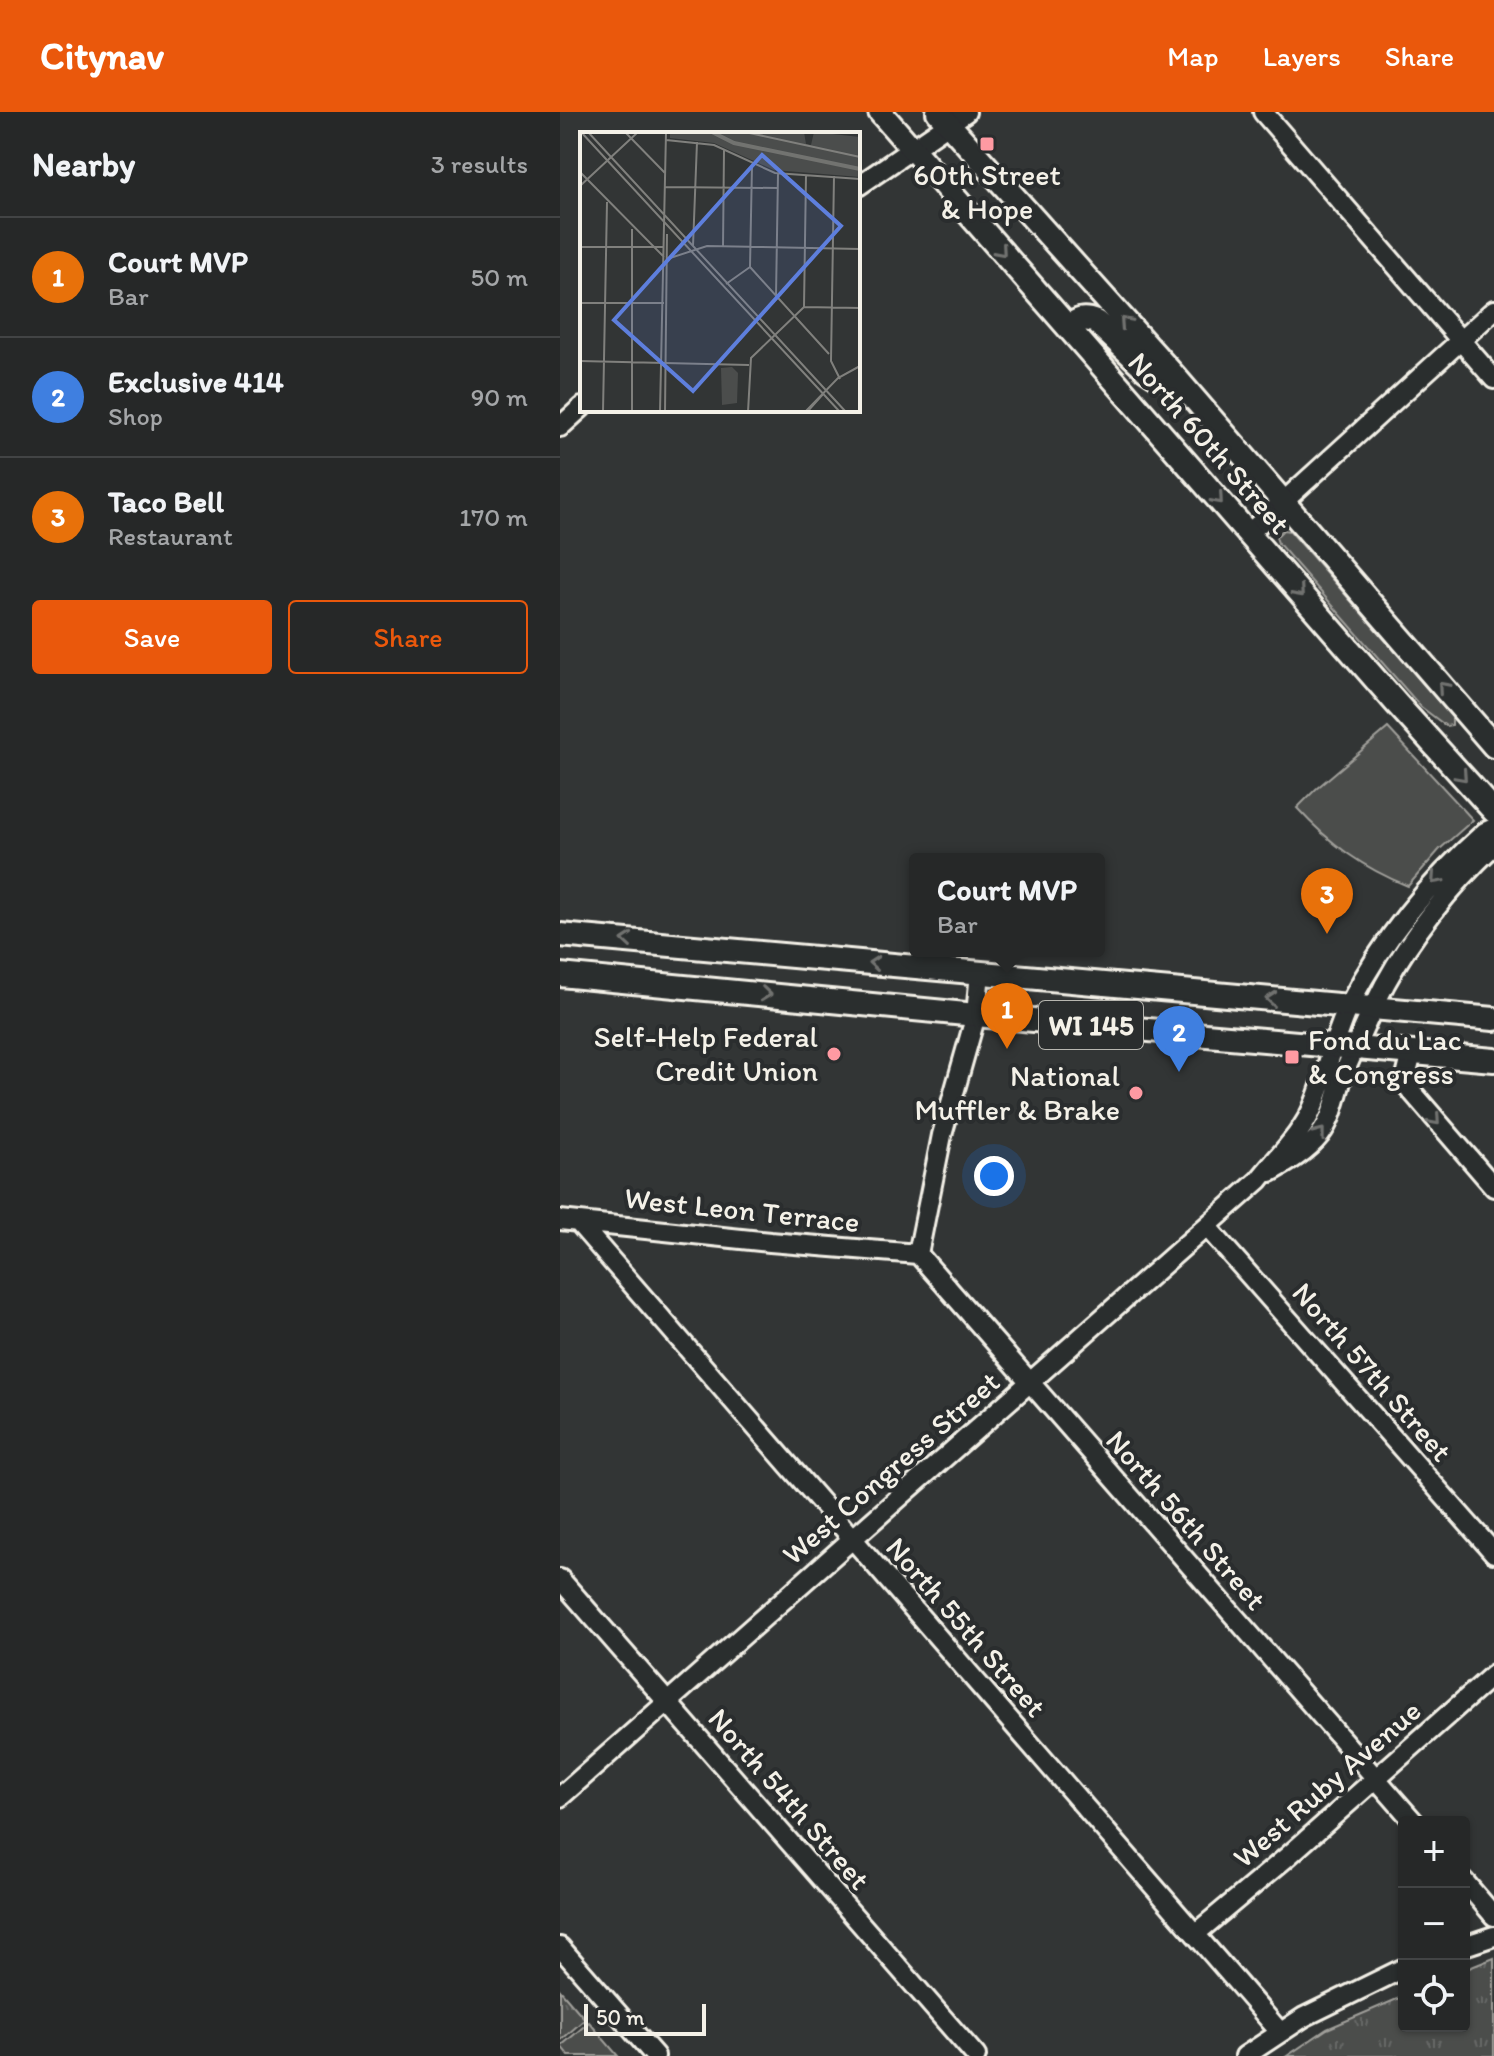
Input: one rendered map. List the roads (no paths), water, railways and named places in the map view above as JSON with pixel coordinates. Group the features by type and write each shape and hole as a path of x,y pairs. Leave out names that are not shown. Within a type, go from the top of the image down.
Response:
{"main road":[{"name":"North 60th Street","path":"880,112 1494,811"},
{"name":"North 60th Street","path":"951,116 1494,746"},
{"path":"1068,327 1078,319 1096,322 1146,369 1155,375 1178,380"},
{"name":"WI 145","path":"560,935 1494,1019"},
{"name":"WI 145","path":"560,975 1494,1060"}],"street":[{"path":"1263,112 1494,379"},
{"path":"860,185 913,151 951,116"},
{"path":"1248,534 1494,310"},
{"path":"560,427 580,409"},
{"name":"West Congress Street","path":"1259,1180 1309,1114 1349,1006 1375,959 1410,909 1448,866 1485,832 1494,828"},
{"name":"West Congress Street","path":"560,1797 1259,1180 1296,1157 1319,1137 1328,1123 1343,1076 1372,1009 1406,947 1464,873 1494,845"},
{"path":"918,1254 942,1135 976,1015 980,972"},
{"path":"1412,1053 1407,1086 1494,1187"},
{"name":"West Leon Terrace","path":"569,1221 918,1254"},
{"name":"North 55th Street","path":"569,1221 852,1539 1280,2032"},
{"name":"North 57th Street","path":"1207,1227 1494,1553"},
{"name":"North 56th Street","path":"918,1254 1409,1816"},
{"name":"North 54th Street","path":"560,1579 976,2056"},
{"name":"West Ruby Avenue","path":"1195,1934 1377,1779 1494,1674"},
{"path":"1470,1888 1494,1916"},
{"path":"1470,1944 1494,1936"},
{"path":"560,1947 655,2056"},
{"path":"1245,2056 1338,1999 1398,1971"}],"place":[{"name":"60th Street & Hope","path":"987,144"},
{"name":"Taco Bell","path":"1327,934"},
{"name":"Court MVP","path":"1007,1049"},
{"name":"Self-Help Federal Credit Union","path":"834,1054"},
{"name":"Fond du Lac & Congress","path":"1292,1057"},
{"name":"Exclusive 414","path":"1179,1072"},
{"name":"National Muffler & Brake","path":"1136,1093"}]}
